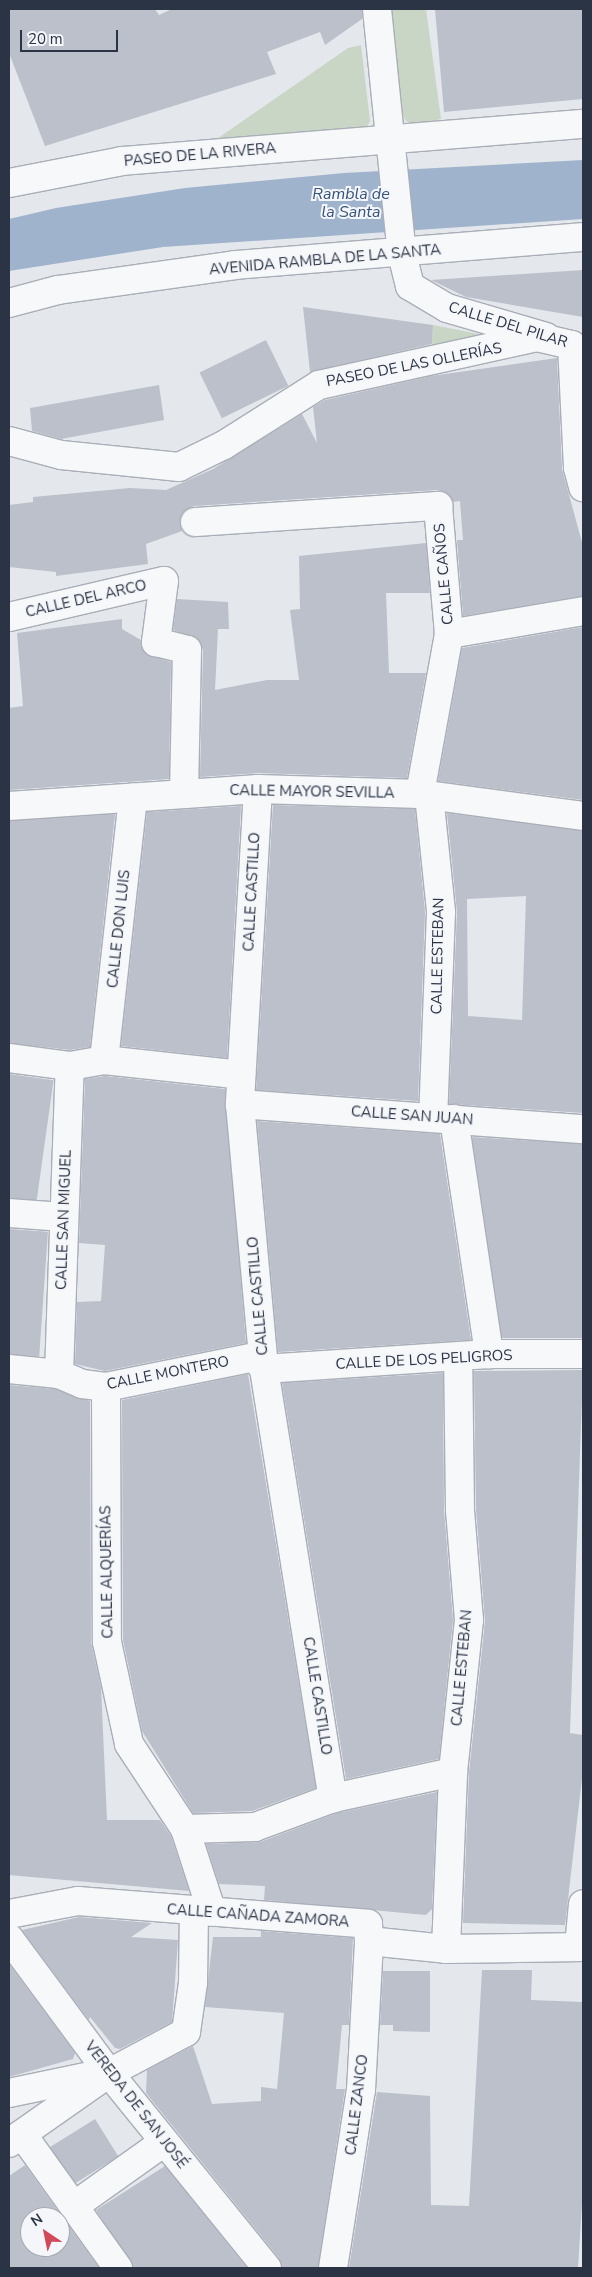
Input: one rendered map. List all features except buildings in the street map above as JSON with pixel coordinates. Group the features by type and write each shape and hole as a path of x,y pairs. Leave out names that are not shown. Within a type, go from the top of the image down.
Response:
{"street":[{"name":"CALLE DEL PILAR","path":"378,9 393,138 402,254 410,286 447,308 577,346"},
{"path":"393,138 583,124"},
{"name":"PASEO DE LA RIVERA","path":"9,182 122,160 393,138"},
{"name":"AVENIDA RAMBLA DE LA SANTA","path":"9,303 58,290 235,265 402,254 583,237"},
{"name":"PASEO DE LAS OLLERÍAS","path":"9,441 61,455 179,467 224,445 319,384 537,338 577,346"},
{"path":"577,346 578,468 583,488"},
{"name":"CALLE CAÑOS","path":"195,522 438,506 449,634 424,794"},
{"name":"CALLE DEL ARCO","path":"9,618 164,581 156,642 187,650 184,794"},
{"path":"449,634 583,611"},
{"name":"CALLE MAYOR SEVILLA","path":"9,806 258,789 424,794 583,816"},
{"name":"CALLE CASTILLO","path":"258,789 240,1104 264,1369 333,1798"},
{"name":"CALLE ESTEBAN","path":"424,794 442,912 444,1118 489,1354"},
{"name":"CALLE DON LUIS","path":"104,1060 133,798"},
{"path":"9,1058 70,1066 104,1060 242,1075"},
{"name":"CALLE SAN MIGUEL","path":"60,1374 63,1217 70,1066"},
{"name":"CALLE SAN JUAN","path":"240,1104 583,1129"},
{"path":"9,1213 63,1217"},
{"name":"CALLE DE LOS PELIGROS","path":"264,1369 489,1354 583,1354"},
{"name":"CALLE MONTERO","path":"9,1369 60,1374 82,1384 106,1387 254,1357 264,1369"},
{"name":"CALLE ESTEBAN","path":"446,1949 453,1772 469,1620 460,1510 458,1357"},
{"name":"CALLE ALQUERÍAS","path":"106,1387 107,1642 129,1744 185,1828 203,1912 186,2032 109,2073"},
{"path":"185,1828 255,1827 333,1798 453,1772"},
{"name":"CALLE CAÑADA ZAMORA","path":"9,1914 78,1901 368,1924 369,1941"},
{"path":"369,1941 446,1949 581,1947 583,1904"},
{"name":"VEREDA DE SAN JOSÉ","path":"9,1938 109,2073 267,2268"},
{"name":"CALLE ZANCO","path":"333,2268 361,2090 369,1941"},
{"path":"9,2093 109,2073"},
{"path":"109,2073 16,2139 74,2206 118,2268"},
{"path":"74,2206 164,2142"}],"green space":[{"path":"385,9 426,9 441,119 417,125 406,121 399,109"},
{"path":"361,45 370,121 364,133 211,143 348,48"},
{"path":"433,325 505,339 432,349"}],"water":[{"name":"Rambla de la Santa","path":"583,160 583,219 163,247 9,271 9,219 56,208 185,188 344,173"}]}
